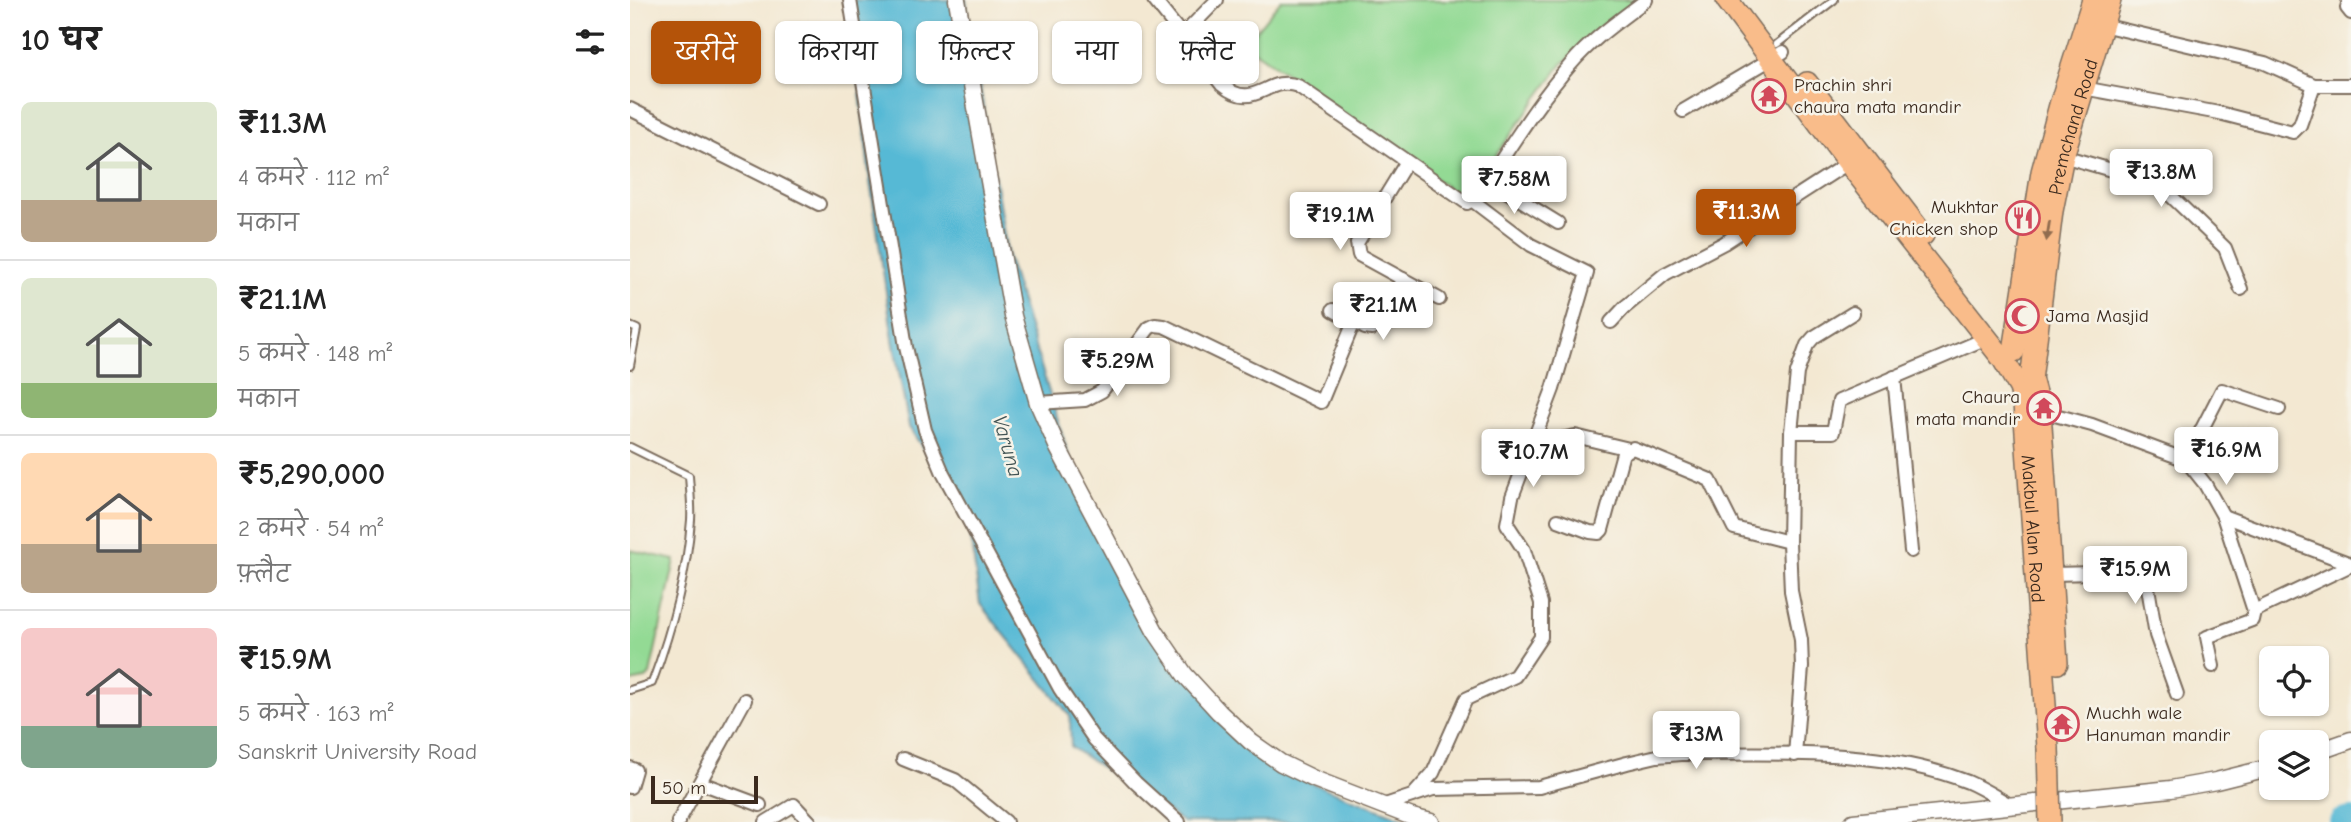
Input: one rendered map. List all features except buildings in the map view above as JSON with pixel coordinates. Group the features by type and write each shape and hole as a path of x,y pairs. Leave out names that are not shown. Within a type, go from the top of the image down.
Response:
{"highway":[{"name":"Makbul Alan Road","path":"1727,0 1777,52"},
{"name":"Makbul Alan Road","path":"1745,0 1777,52 2012,372 2024,404 2054,748"},
{"name":"Premchand Road","path":"2014,351 2042,172 2093,0"},
{"name":"Premchand Road","path":"2031,380 2043,269 2063,156 2110,0"},
{"name":"Makbul Alan Road","path":"1855,158 2022,361 2031,380 2040,411 2052,574 2054,748 2050,822"},
{"path":"2054,748 2064,822"}],"street":[{"path":"850,0 906,347 925,430 954,494 1060,689 1094,738 1136,783 1179,822"},
{"path":"957,0 1013,316 1038,403 1058,448 1156,631 1185,675 1251,742 1282,763 1314,779 1431,822"},
{"path":"1154,0 1170,21"},
{"path":"1197,21 1217,0"},
{"path":"1473,201 1550,89 1572,63 1595,39 1646,0"},
{"path":"2349,0 2347,8 2351,13"},
{"path":"2102,25 2265,63 2314,85 2351,85"},
{"path":"1683,111 1777,52"},
{"path":"1221,84 1238,96 1253,95 1285,83 1298,86 1463,202 1473,201 1531,245 1587,273 1553,390 1512,497 1507,524 1524,551 1541,603 1541,637 1516,676 1466,699 1433,773 1415,793"},
{"path":"2083,88 2219,113 2293,132 2300,125 2314,85"},
{"path":"630,109 819,204"},
{"path":"2063,156 2138,177 2169,194 2225,248 2241,289"},
{"path":"1611,322 1665,274 1724,243 1855,158"},
{"path":"1406,163 1356,247 1359,255 1439,299"},
{"path":"1488,180 1558,223"},
{"path":"1333,310 1369,329 1374,328 1403,279"},
{"path":"1795,755 1802,653 1791,591 1789,542 1791,432 1797,373 1807,345 1827,327 1853,313"},
{"path":"1038,403 1085,400 1102,391 1149,328 1156,325 1164,326 1321,402 1354,322"},
{"path":"1791,432 1833,432 1839,401 1987,338"},
{"path":"1894,377 1911,551"},
{"path":"2186,460 2222,390 2278,409"},
{"path":"2040,411 2092,425 2186,460 2205,484 2223,516 2254,611 2252,620 2207,637 2213,666"},
{"path":"1532,444 1575,436 1638,450 1710,480 1734,528 1789,542"},
{"path":"1558,520 1590,532 1599,533 1602,530 1621,458 1629,449"},
{"path":"2223,516 2351,565"},
{"path":"2254,611 2351,565"},
{"path":"2052,574 2138,572 2146,576 2156,635 2177,694"},
{"path":"678,822 745,700"},
{"path":"2329,748 2351,740"},
{"path":"1382,806 1415,793 1453,787 1539,787 1657,756 1795,755 1839,755 1910,765 1969,783 2010,805"},
{"path":"903,758 954,780 1006,822"},
{"path":"630,768 635,770 630,787"},
{"path":"1853,822 2171,789 2259,770"},
{"path":"701,783 760,805"},
{"path":"766,822 793,805 810,822"}],"lane":[{"path":"1777,52 1829,2"},
{"path":"630,326 637,329 630,366"},
{"path":"630,447 689,476 691,519 683,569 664,649 652,683 630,690"}],"green space":[{"path":"1281,0 1640,0 1562,64 1464,199 1259,54 1259,27"},
{"path":"630,550 675,560 650,674 645,679 630,682"}],"water":[{"path":"850,0 966,0 969,21 916,21 916,84 980,84 1008,259 1075,476 1167,657 1285,773 1413,822 1183,822 1071,747 1070,716 980,604 968,517 909,427 870,181 859,84 902,84 902,21 852,21"}],"waterway":[{"name":"Varuna","path":"2342,822 2351,820"}],"place":[{"name":"Prachin shri chaura mata mandir","path":"1769,96"},
{"name":"Mukhtar Chicken shop","path":"2023,218"},
{"name":"Jama Masjid","path":"2022,316"},
{"name":"Chaura mata mandir","path":"2044,408"},
{"name":"Muchh wale Hanuman mandir","path":"2062,724"}]}
